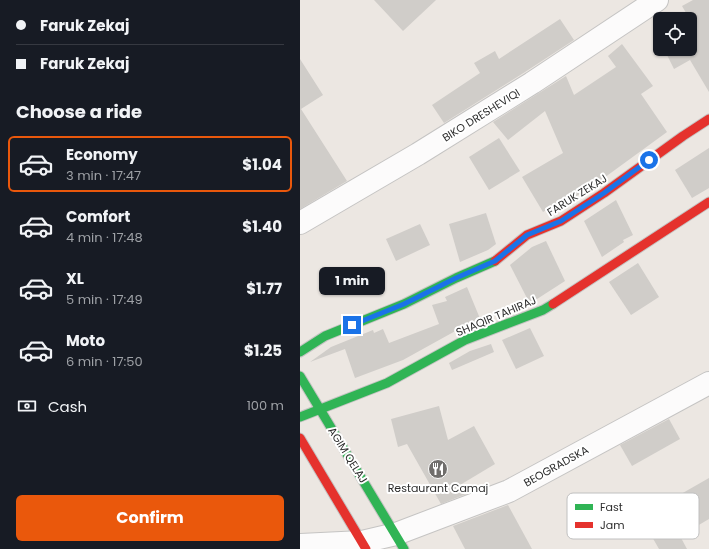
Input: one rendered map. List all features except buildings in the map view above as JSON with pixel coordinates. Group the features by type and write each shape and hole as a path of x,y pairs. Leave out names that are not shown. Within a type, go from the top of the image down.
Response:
{"street":[{"name":"BIKO DRESHEVIQI","path":"300,223 418,154 525,88 657,0"},
{"name":"FARUK ZEKAJ","path":"300,352 325,336 404,304 456,278 495,261 527,235 561,221 604,193 709,119"},
{"name":"SHAQIR TAHIRAJ","path":"300,417 387,383 465,340 542,310 709,202"},
{"name":"AGIM QELAJ","path":"300,376 400,542"},
{"name":"BEOGRADSKA","path":"400,542 509,491 709,383"},
{"path":"300,438 364,545"},
{"path":"300,545 364,545 400,542"}],"traffic: fast":[{"path":"300,352 325,336 404,304 456,278 495,261"},
{"path":"300,417 387,383 465,340 543,310 553,304"},
{"path":"300,376 404,549"}],"traffic: jam":[{"path":"495,261 527,235 561,221 604,193 709,119"},
{"path":"553,304 709,202"},
{"path":"300,438 366,549"}],"place":[{"name":"Restaurant Camaj","path":"438,469"}],"route":[{"path":"352,325 404,304 456,278 495,261 527,235 561,221 604,193 649,160"}]}
